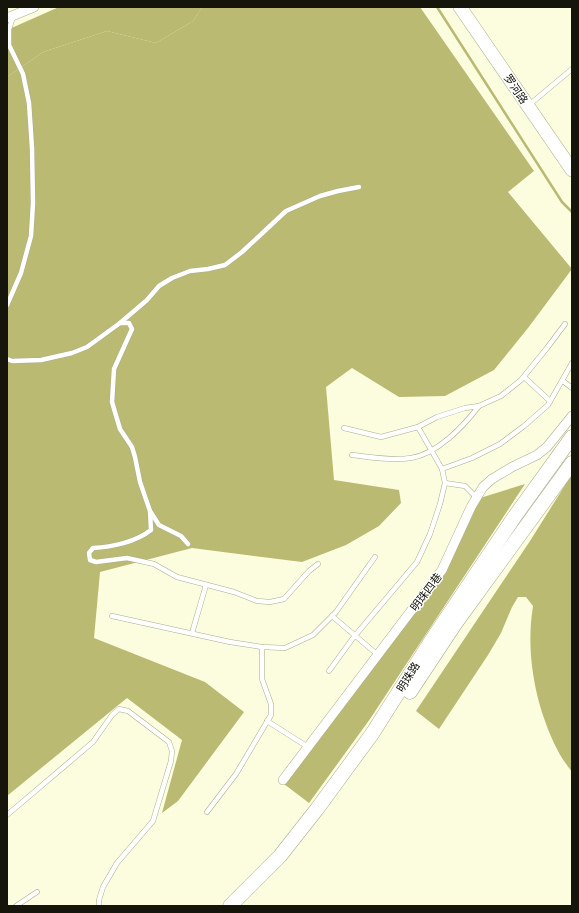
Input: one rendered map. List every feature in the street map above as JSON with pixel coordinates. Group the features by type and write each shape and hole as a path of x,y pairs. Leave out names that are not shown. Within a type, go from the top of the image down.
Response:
{"main road":[{"name":"罗河路","path":"460,7 572,170"},
{"name":"明珠路","path":"230,906 280,856 317,809 372,734 431,641 510,523 572,437"},
{"name":"明珠路","path":"242,906 258,892 298,849 384,731 455,624 572,463"}],"street":[{"path":"10,16 34,7"},
{"name":"明珠四巷","path":"283,780 442,570 476,498 483,487 492,479 512,467 537,455 547,447 572,416"}],"lane":[{"path":"7,306 21,273 31,236 33,203 29,103 23,74 9,45 10,16"},
{"path":"528,106 572,69"},
{"path":"7,359 42,360 72,353 87,347 120,323 146,300 159,286 172,278 190,271 225,265 242,252 286,211 320,196 359,187"},
{"path":"120,323 129,323 132,329 114,369 112,402 120,429 132,447 140,482 150,511 159,525 181,536 188,544"},
{"path":"344,428 380,436 418,427 437,417 465,408 479,406 501,396 524,376 565,324"},
{"path":"442,470 472,458 500,444 524,426 548,406 572,363"},
{"path":"524,376 550,401"},
{"path":"562,381 572,388"},
{"path":"352,455 389,459 412,458 431,450 447,440 469,419 479,406"},
{"path":"329,671 355,636 417,562 435,519 445,483 442,470 418,427"},
{"path":"445,483 465,486 476,498"},
{"path":"150,511 151,530 142,537 105,547 93,548 89,553 90,560 96,562 127,558 154,564 177,577 234,592 257,601 270,602 284,599 309,571 318,564"},
{"path":"112,616 262,646 285,648 313,635 332,616 375,557"},
{"path":"192,633 206,585"},
{"path":"332,616 378,655"},
{"path":"207,812 236,774 271,714 271,704 262,679 262,646"},
{"path":"7,815 92,742 112,715 119,709 128,711 169,742 172,752 171,761 153,821 117,863 103,887 99,900 99,906"},
{"path":"267,721 308,747"},
{"path":"16,906 37,892"}],"shaded area":[{"path":"59,7 202,7 193,21 156,43 107,31 43,52 7,77 7,30"},
{"path":"202,7 420,7 534,171 508,192 572,269 528,328 494,370 445,396 399,397 352,368 326,387 334,480 399,490 401,503 379,526 346,545 302,562 192,548 100,572 94,638 205,682 244,712 178,801 162,813 182,740 127,698 7,796 7,77 43,52 107,31 156,43 193,21"},
{"path":"572,474 572,772 560,754 550,734 538,699 534,681 530,643 533,606 526,597 518,597 501,633 488,655 439,729 416,711 530,541"},
{"path":"525,484 370,719 309,803 284,784 445,573 480,498"}],"waterway":[{"path":"437,7 562,202 572,212"}]}
